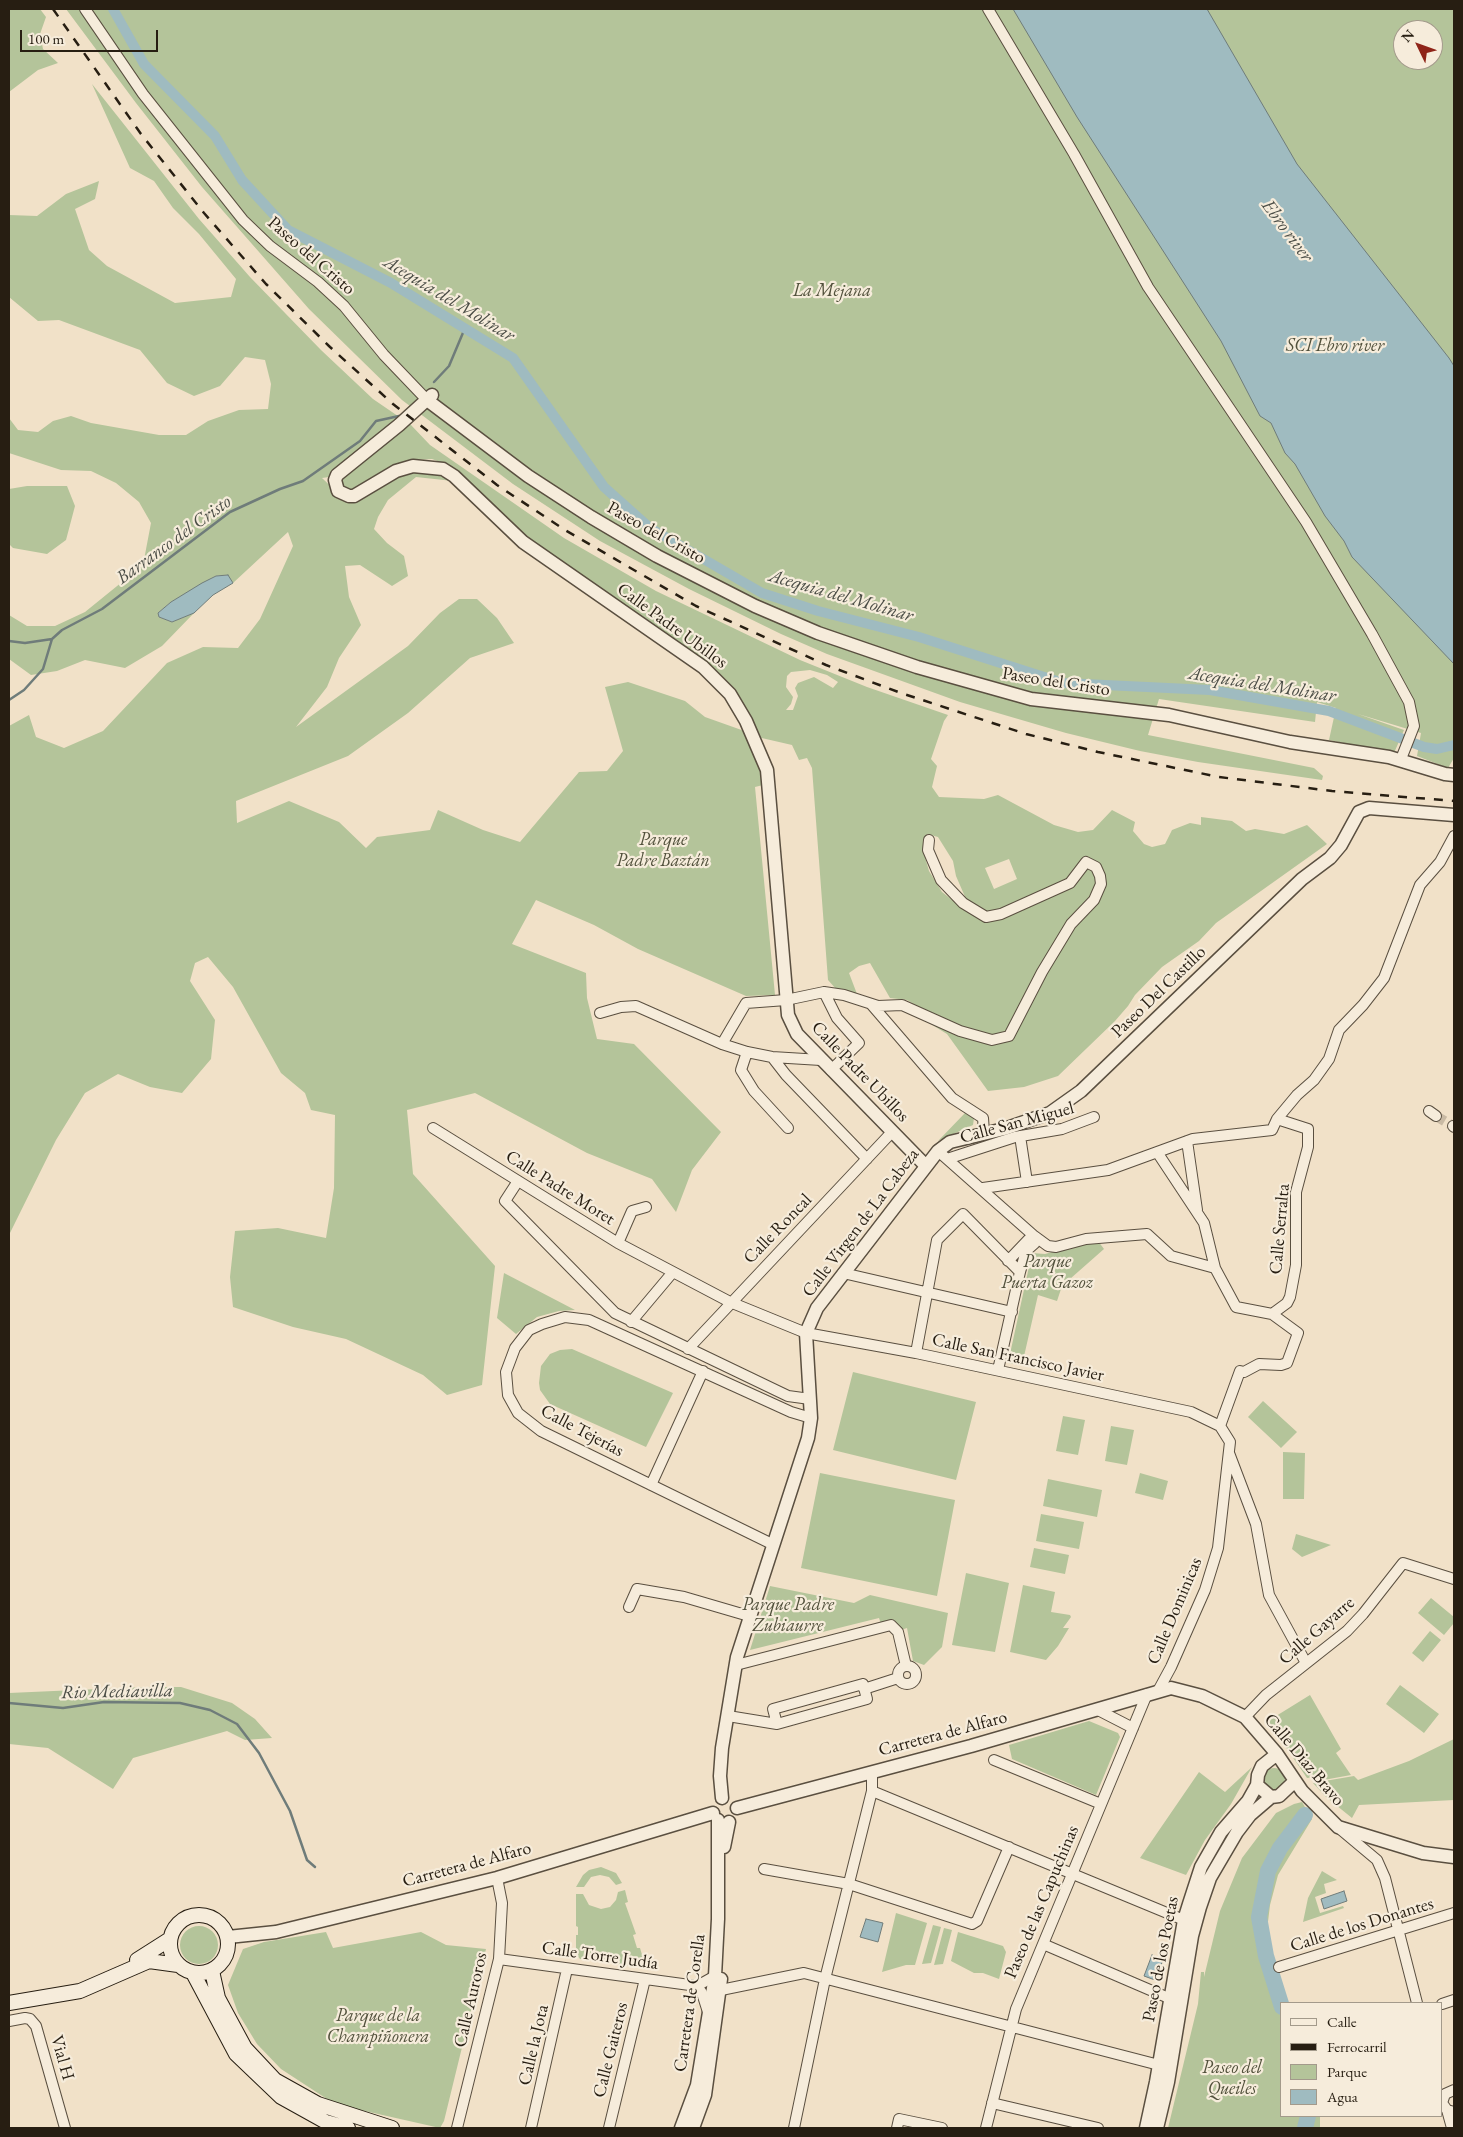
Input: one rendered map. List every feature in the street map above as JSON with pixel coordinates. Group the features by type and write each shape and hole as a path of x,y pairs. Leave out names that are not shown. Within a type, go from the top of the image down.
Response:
{"main road":[{"path":"9,1999 82,1984 139,1959 170,1939 179,1923 196,1915 207,1916 216,1920 228,1938 226,1955 221,1964 212,1971 193,1974"},
{"path":"170,1939 170,1948 178,1965"},
{"path":"9,2003 80,1990 149,1961 178,1965 193,1974 236,2054 281,2098 326,2122 348,2128"},
{"path":"212,1971 218,1998 245,2048 275,2080 318,2104 392,2128"}],"street":[{"name":"Paseo del Cristo","path":"85,9 143,94 243,220 270,246 318,282 344,306 384,355 429,397 528,476 591,517 657,556 747,602 818,633 926,669 1031,699 1169,716 1290,742 1403,754 1445,774 1454,775"},
{"path":"988,9 1074,154 1148,287 1306,522 1372,634 1409,702 1414,726 1403,754"},
{"name":"Calle Padre Ubillos","path":"429,397 338,475 335,480 338,491 354,496 396,471 414,466 443,469 454,476 498,521 523,542 703,667 730,694 746,721 767,770 788,1015 797,1034 926,1166"},
{"name":"Paseo Del Castillo","path":"943,1155 950,1142 984,1132 1004,1129 1050,1113 1081,1091 1302,879 1330,858 1341,845 1359,812 1369,808 1454,815"},
{"path":"983,1188 1108,1170 1191,1140 1272,1130 1277,1119 1297,1095 1314,1080 1329,1059 1339,1030 1363,1006 1384,978 1420,885 1440,862 1454,836"},
{"path":"722,1044 746,1003 786,1000 824,992 878,1006 902,1005 960,1031 992,1040 1009,1036 1042,972 1071,924 1094,900 1101,884 1096,867 1086,862 1070,883 1001,914 986,917 963,903 941,880 930,856 929,840"},
{"path":"824,992 837,1018 859,1043 831,1070"},
{"path":"870,1003 952,1098 983,1118 984,1132"},
{"path":"600,1013 621,1007 636,1006 722,1044 747,1052 772,1057 821,1060"},
{"path":"747,1052 742,1070 754,1091 788,1128"},
{"path":"772,1057 786,1075 867,1159"},
{"name":"Calle San Miguel","path":"943,1155 1020,1136 1062,1129 1094,1117"},
{"name":"Calle Serralta","path":"1272,1314 1287,1303 1296,1265 1296,1192 1305,1166 1308,1129 1277,1119"},
{"name":"Calle Padre Moret","path":"433,1128 618,1243 730,1302 806,1333"},
{"name":"Calle Roncal","path":"688,1349 730,1302 892,1132"},
{"path":"1020,1136 1027,1182"},
{"path":"1191,1140 1198,1213"},
{"path":"1157,1152 1204,1223 1215,1268 1236,1307 1272,1314 1298,1334 1287,1363 1280,1365 1260,1364 1240,1372 1220,1426"},
{"path":"943,1155 983,1188 1033,1235 1048,1246 1086,1239 1147,1234 1171,1256 1215,1268"},
{"name":"Calle Virgen de La Cabeza","path":"722,1798 720,1772 736,1665 749,1616 808,1438 811,1418 806,1333 817,1308 843,1273 926,1166 943,1155"},
{"path":"518,1181 505,1201 615,1313 788,1396 810,1399"},
{"path":"618,1243 632,1211 646,1207"},
{"path":"916,1353 937,1240 956,1219 963,1214 1020,1272"},
{"path":"1008,1261 1033,1235"},
{"path":"998,1370 1026,1251 1035,1243 1033,1235"},
{"path":"631,1322 673,1272"},
{"path":"843,1273 1012,1312"},
{"name":"Calle Tejerías","path":"772,1544 541,1431 518,1413 508,1395 506,1372 515,1348 529,1330 566,1317 589,1320 791,1412 811,1418"},
{"name":"Calle San Francisco Javier","path":"806,1333 916,1353 1191,1412 1220,1426"},
{"path":"651,1484 703,1371"},
{"name":"Calle Dominicas","path":"1152,1692 1171,1667 1209,1580 1218,1548 1230,1442 1220,1426"},
{"path":"1229,1452 1256,1524 1269,1595 1306,1663"},
{"name":"Calle Gayarre","path":"1245,1717 1266,1695 1347,1631 1364,1614 1403,1563 1454,1579"},
{"path":"629,1607 637,1589 684,1598 749,1616"},
{"path":"736,1665 890,1625 898,1632 906,1666"},
{"path":"898,1678 900,1669 906,1666"},
{"path":"898,1678 902,1683 908,1684 915,1680 916,1671 906,1666"},
{"path":"864,1688 898,1678"},
{"path":"728,1716 777,1724 867,1699 863,1684 773,1709 777,1724"},
{"name":"Calle Diaz Bravo","path":"1152,1692 1171,1688 1185,1690 1245,1717 1277,1754 1307,1797 1338,1827 1423,1853 1454,1857"},
{"name":"Carretera de Alfaro","path":"738,1808 1098,1710 1152,1692"},
{"name":"Paseo de las Capuchinas","path":"986,2128 1010,2026 1100,1804 1133,1728 1152,1692"},
{"path":"1098,1710 1133,1728"},
{"name":"Paseo de los Poetas","path":"1146,2128 1184,1920 1201,1866 1221,1832 1248,1801 1257,1785 1262,1766 1277,1754"},
{"path":"994,1760 1100,1804"},
{"path":"794,2128 826,1979 872,1791 872,1772"},
{"name":"Paseo de los Poetas","path":"1157,2128 1168,2082 1192,1936 1210,1878 1237,1832 1250,1815 1271,1797 1279,1796 1295,1781"},
{"path":"1257,1785 1271,1797"},
{"path":"872,1791 1184,1920"},
{"path":"722,1798 731,1798 738,1808 736,1815 720,1819 713,1806 722,1798"},
{"name":"Carretera de Alfaro","path":"228,1938 276,1932 497,1878 720,1819"},
{"name":"Carretera de Corella","path":"681,2128 697,2085 715,1976 720,1819"},
{"name":"Carretera de Corella","path":"693,2128 705,2095 721,1990 723,1853 720,1819"},
{"path":"1338,1827 1377,1860 1384,1878 1417,2002"},
{"path":"764,1869 849,1884 972,1924 977,1921 1009,1848"},
{"name":"Calle Auroros","path":"457,2128 499,1959 502,1903 497,1878"},
{"name":"Calle de los Donantes","path":"1279,1967 1454,1914"},
{"path":"1043,1944 1171,1999"},
{"name":"Calle Torre Judía","path":"499,1959 697,1986"},
{"name":"Calle la Jota","path":"531,2128 568,1969"},
{"path":"721,1990 804,1973 1159,2065"},
{"path":"708,2012 702,1993 697,1986 715,1976"},
{"name":"Calle Gaiteros","path":"609,2128 645,1979"},
{"name":"Vial H","path":"9,2022 25,2018 30,2019 36,2026 65,2128"},
{"path":"992,2102 1098,2128"},
{"path":"1451,2111 1452,2128"},
{"path":"897,2128 899,2119 942,2128"}],"green space":[{"path":"9,9 40,9 46,17 40,34 43,49 58,63 38,70 9,92"},
{"name":"La Mejana","path":"66,9 1454,9 1454,758 1448,768 1417,756 1421,733 1358,714 1404,730 1394,753 1329,740 1336,708 1317,702 1315,722 1159,699 1148,735 1314,768 1323,776 1322,780 1198,762 1140,751 1066,733 960,702 827,654 781,634 689,589 600,541 513,484 402,400 309,309 202,187"},
{"name":"Parque Padre Baztán","path":"92,84 199,219 250,277 321,350 373,399 411,425 430,445 564,538 656,591 800,660 867,687 948,715 944,721 931,759 937,766 932,787 939,797 984,799 998,795 1054,825 1078,832 1093,830 1112,810 1135,822 1133,831 1144,844 1152,847 1165,844 1172,830 1190,823 1201,825 1201,817 1232,821 1246,831 1255,829 1284,834 1307,825 1327,844 1216,923 1199,941 1162,967 1135,995 1115,1021 1058,1076 1024,1087 988,1091 947,1034 921,1018 927,1012 907,1000 890,998 870,963 859,966 849,973 857,994 836,989 828,980 812,768 807,758 799,760 792,745 753,736 731,693 702,665 524,542 499,521 479,494 448,465 432,459 414,460 396,465 355,496 347,496 336,489 336,476 322,478 342,497 354,501 412,470 438,472 453,481 416,477 388,500 378,517 374,529 387,543 404,556 408,576 392,586 360,565 345,566 349,597 361,625 339,658 327,687 296,727 408,646 440,613 459,599 477,599 497,618 514,643 470,658 408,713 348,756 236,801 237,823 289,801 339,822 366,848 377,837 430,830 438,810 483,830 520,842 579,772 607,771 623,751 605,687 628,682 685,701 705,717 750,733 767,770 767,784 755,787 775,995 746,996 638,949 594,925 536,900 512,944 586,973 587,998 597,1039 634,1044 721,1132 692,1170 676,1212 652,1179 587,1153 475,1093 407,1110 413,1174 495,1266 482,1385 447,1395 423,1375 346,1339 293,1327 233,1307 230,1277 235,1231 278,1228 326,1238 334,1188 335,1115 311,1110 305,1093 281,1073 233,987 208,957 195,963 190,981 215,1020 211,1059 182,1093 150,1087 118,1074 85,1093 56,1140 9,1235 9,726 29,715 36,737 64,748 103,731 167,663 203,647 238,648 260,619 293,546 288,532 233,583 227,575 216,576 171,602 158,613 159,617 172,622 194,613 162,646 125,668 85,660 57,671 31,675 9,659 9,615 27,626 55,626 85,612 143,565 151,523 139,502 116,483 91,471 61,470 9,453 9,418 18,430 38,432 53,421 71,416 91,423 159,435 186,435 208,421 239,410 268,409 271,384 265,360 245,357 220,386 194,396 167,383 140,350 59,320 38,321 9,297 9,215 37,216 66,194 99,181 95,199 75,209 89,250 107,266 175,303 231,297 236,279 199,234 173,208 154,181 130,168","holes":["810,670 827,675 838,682 833,688 814,677 798,683 795,688 798,696 793,710 786,710 791,704 793,697 786,687 787,676 791,672","927,834 938,837 953,861 956,876 966,899 960,906 942,892 929,871 923,850","1009,859 1017,879 994,889 985,868"]},
{"path":"27,486 67,486 75,506 66,540 47,554 13,548 9,544 9,489"},
{"path":"965,1113 974,1118 973,1125 938,1141"},
{"name":"Parque Puerta Gazoz","path":"1091,1241 1098,1241 1104,1249 1062,1286 1057,1301 1038,1295 1022,1365 1008,1363 1032,1253 1045,1254"},
{"path":"504,1273 575,1310 559,1311 537,1317 516,1334 497,1318"},
{"path":"572,1349 673,1393 646,1447 550,1404 540,1390 541,1366 550,1354 560,1350"},
{"path":"853,1372 976,1402 956,1480 833,1450"},
{"path":"1263,1401 1297,1432 1281,1448 1248,1417"},
{"path":"1063,1416 1085,1420 1078,1455 1056,1451"},
{"path":"1111,1426 1134,1430 1127,1465 1105,1461"},
{"path":"1283,1452 1305,1453 1304,1499 1283,1499"},
{"path":"820,1473 955,1500 937,1596 801,1568"},
{"path":"1140,1473 1168,1481 1163,1500 1135,1493"},
{"path":"1048,1479 1102,1490 1097,1517 1043,1506"},
{"path":"1041,1514 1084,1522 1079,1549 1036,1541"},
{"path":"1296,1534 1331,1545 1302,1557 1292,1549"},
{"path":"1034,1548 1069,1555 1065,1574 1030,1567"},
{"path":"966,1573 1009,1583 995,1652 952,1645"},
{"path":"1023,1585 1055,1592 1051,1612 1070,1615 1071,1617 1063,1628 1069,1628 1058,1646 1046,1660 1010,1652"},
{"name":"Parque Padre Zubiaurre","path":"770,1586 854,1603 870,1595 948,1613 942,1647 924,1665 913,1661 907,1628 901,1630 894,1620 881,1624 879,1618 750,1650"},
{"path":"1431,1598 1454,1617 1454,1623 1444,1635 1418,1613"},
{"path":"1430,1631 1441,1640 1423,1662 1412,1653"},
{"path":"1400,1685 1439,1714 1424,1733 1386,1704"},
{"path":"181,1687 232,1703 255,1719 272,1738 245,1740 227,1731 133,1758 113,1789 48,1748 9,1744 9,1693"},
{"path":"1310,1695 1341,1749 1336,1753 1351,1775 1318,1781 1317,1777 1307,1778 1268,1721"},
{"path":"1089,1721 1118,1733 1120,1737 1096,1795 1012,1759 1009,1745"},
{"path":"1454,1739 1454,1800 1359,1805 1352,1818 1326,1797 1313,1783 1354,1776 1358,1780 1409,1761"},
{"path":"1252,1767 1231,1804 1205,1840 1186,1875 1140,1858 1199,1772 1225,1792"},
{"path":"1274,1768 1284,1775 1285,1779 1278,1789 1274,1790 1264,1783 1263,1779 1270,1769"},
{"name":"Paseo del Queiles","path":"1302,1802 1312,1819 1278,1875 1270,1905 1267,1930 1271,1958 1288,2002 1280,2002 1280,2117 1320,2117 1320,2128 1168,2128 1198,2004 1201,1972 1204,1972 1204,1977 1220,1911 1242,1858 1276,1813"},
{"path":"601,1867 616,1873 622,1883 616,1885 609,1877 600,1875 591,1877 584,1887 576,1887 583,1875 589,1870"},
{"path":"1322,1871 1337,1880 1324,1884 1326,1893 1315,1897 1320,1913 1343,1906 1344,1908 1303,1922 1308,1898"},
{"path":"625,1890 628,1902 625,1903 636,1934 633,1935 637,1948 640,1948 643,1964 634,1967 615,1964 615,1961 607,1960 606,1963 580,1959 576,1954 578,1927 576,1926 576,1894 583,1894 589,1905 601,1909 610,1907 616,1900 618,1892"},
{"path":"896,1913 927,1923 915,1965 906,1965 882,1972"},
{"path":"933,1925 941,1927 931,1963 922,1964"},
{"path":"199,1926 213,1931 218,1945 213,1959 199,1964 185,1959 180,1945 185,1931"},
{"path":"944,1928 952,1930 943,1964 934,1965"},
{"name":"Parque de la Champiñonera","path":"326,1932 333,1948 421,1932 446,1945 486,1949 444,2121 440,2128 356,2109 327,2099 281,2069 257,2044 238,2013 228,1985 243,1949 264,1942"},
{"path":"958,1932 1003,1946 1006,1952 999,1979 983,1973 974,1973 951,1961"}],"water":[{"name":"SCI Ebro river","path":"1013,9 1207,9 1297,164 1449,358 1454,366 1454,664 1352,557 1344,541 1325,516 1295,464 1285,453 1271,423 1260,416 1221,341 1077,117"},
{"path":"228,575 233,583 213,595 194,613 172,622 159,617 158,613 171,602 202,583 216,576"},
{"path":"1344,1891 1347,1901 1324,1909 1321,1899"},
{"path":"866,1919 883,1923 878,1942 860,1937"},
{"path":"1152,1955 1163,1960 1155,1980 1144,1976"}],"waterway":[{"name":"Acequia del Molinar","path":"113,9 144,64 215,136 242,180 288,230 391,283 513,358 604,487 650,528 762,593 818,611 919,637 1063,683 1210,690 1329,711 1424,747 1437,749 1454,745"},
{"name":"Barranco del Cristo","path":"434,382 449,366 465,328"},
{"name":"Barranco del Cristo","path":"9,641 25,643 52,639 62,630 102,609 230,512 280,489 303,481 360,441 376,421 399,416"},
{"path":"9,700 24,690 43,669 52,639"},
{"name":"Rio Mediavilla","path":"9,1703 63,1708 104,1702 180,1703 210,1710 237,1724 259,1753 290,1811 307,1860 315,1867"},
{"path":"1280,2002 1266,1956 1259,1917 1268,1871 1280,1848 1305,1815"},
{"path":"1305,2128 1308,2117"}],"tunnel":[{"path":"1436,1116 1453,1126"}],"railway":[{"path":"53,9 141,134 204,213 266,284 330,347 393,404 497,485 565,530 696,606 826,665 901,693 1026,734 1098,752 1219,777 1332,791 1454,801"}],"water label":[{"name":"Ebro river","path":"1287,231"}]}
